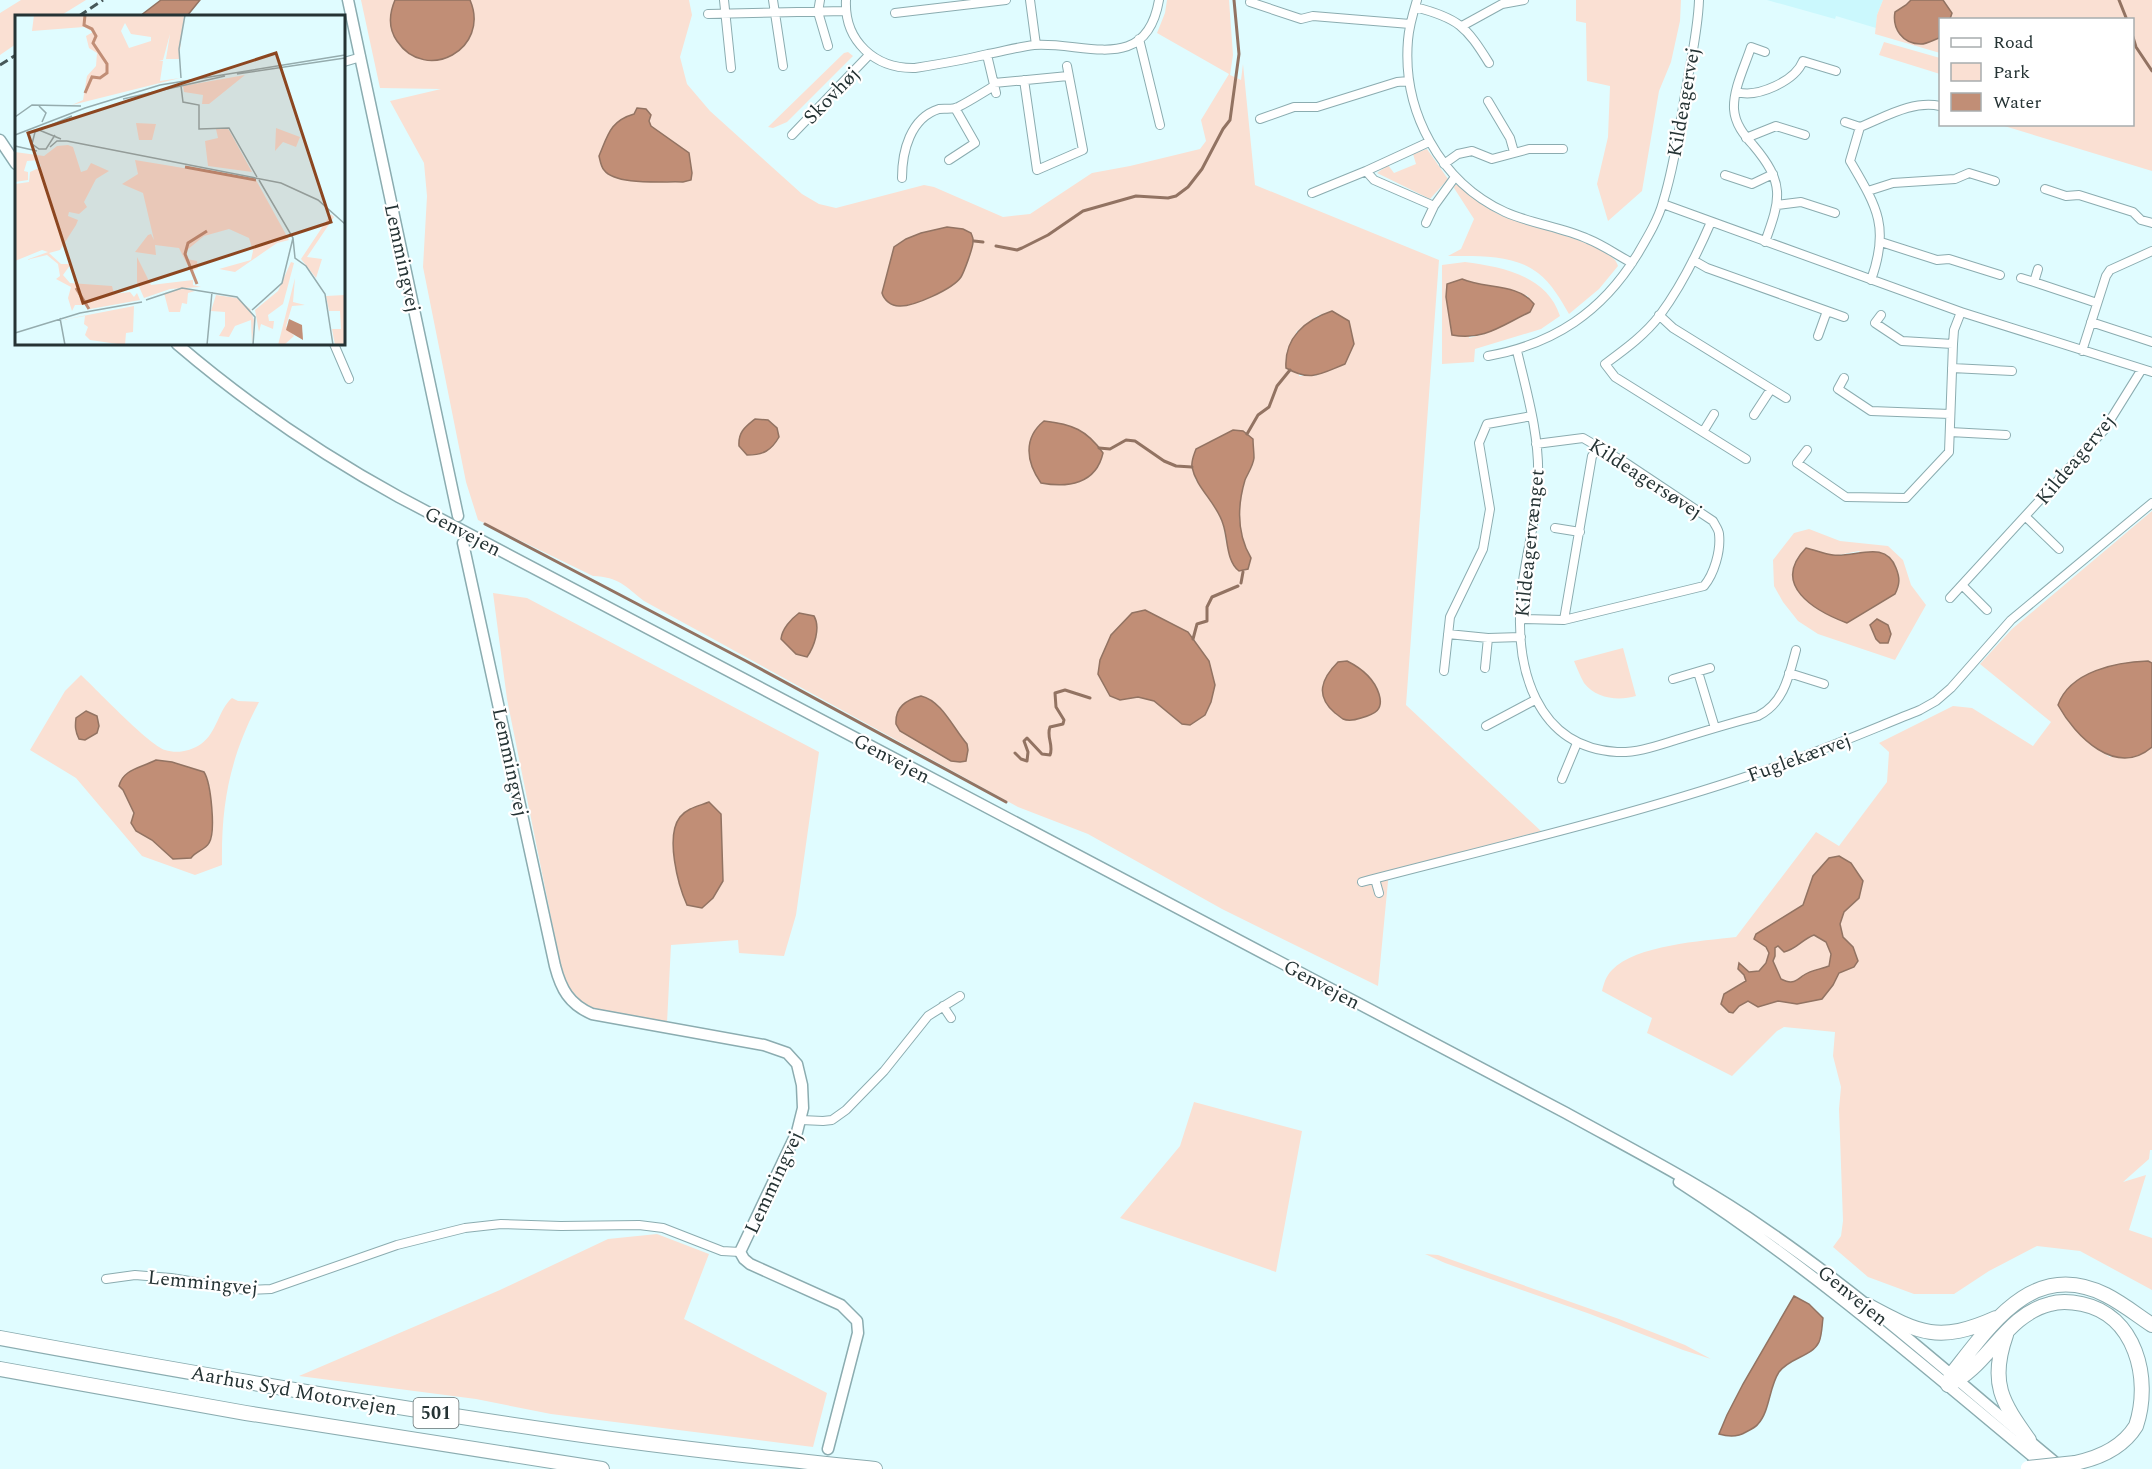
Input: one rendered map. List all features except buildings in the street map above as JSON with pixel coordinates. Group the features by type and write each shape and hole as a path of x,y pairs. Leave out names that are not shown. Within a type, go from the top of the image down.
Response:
{"highway":[{"path":"1867,1305 1904,1325 1930,1333 1959,1332 1997,1317 2028,1293 2060,1285 2076,1286 2104,1294 2152,1325"},
{"path":"1952,1380 2024,1316 2052,1303 2093,1306 2109,1314 2125,1327 2136,1341 2147,1375 2147,1393 2136,1425 2125,1438 2110,1450 2091,1460 2069,1466 2021,1469"},
{"path":"1952,1380 1997,1317"},
{"path":"2006,1333 2000,1351 1997,1379 2005,1403 2029,1440"},
{"name":"Aarhus Syd Motorvejen","path":"0,1338 379,1404 556,1431 875,1469"},
{"name":"Aarhus Syd Motorvejen","path":"0,1370 246,1413 602,1469"}],"street":[{"name":"Lemmingvej","path":"348,0 458,516"},
{"path":"724,0 731,68"},
{"path":"773,0 783,66"},
{"name":"Skovhøj","path":"820,0 818,12 828,46"},
{"name":"Skovhøj","path":"846,0 845,11 857,42 869,55 881,63 904,69 1036,45 1119,50 1139,39"},
{"path":"895,14 1006,0"},
{"path":"1030,0 1036,45"},
{"path":"1159,0 1155,18 1139,39 1161,125"},
{"path":"1462,27 1502,4 1524,0"},
{"name":"Kildeagervej","path":"1488,356 1517,351 1565,328 1588,313 1606,297 1632,263 1647,238 1663,204 1681,120 1699,0"},
{"path":"1250,2 1301,20 1313,16 1410,24"},
{"path":"1489,63 1472,35 1442,14 1416,3 1408,41 1409,81 1416,109 1429,142 1444,164 1465,186 1504,211 1523,219 1588,238 1632,263"},
{"path":"708,14 845,11"},
{"path":"1765,52 1751,47 1737,92 1734,112 1740,129 1765,160 1773,174 1778,194 1777,206 1765,242"},
{"name":"Skovhøj","path":"792,135 869,55"},
{"path":"987,55 995,88"},
{"path":"345,62 361,57"},
{"path":"1737,92 1754,94 1787,80 1795,74 1803,61 1836,71"},
{"path":"1024,80 1037,170 1083,150 1067,66"},
{"path":"902,178 906,147 913,130 921,120 939,109 955,108 995,88 1024,80 1068,76"},
{"path":"1260,119 1294,107 1317,106 1397,82 1409,81"},
{"path":"1488,101 1510,138 1514,152"},
{"path":"1845,122 1860,127 1917,106 1929,104 1939,106"},
{"path":"949,160 975,143 955,108"},
{"path":"1746,138 1776,126 1804,135"},
{"path":"1860,127 1850,161 1868,191 1880,226 1881,242 1871,280"},
{"path":"0,140 15,162"},
{"path":"1312,193 1429,142"},
{"path":"1444,164 1458,154 1472,151 1492,159 1529,149 1563,149"},
{"path":"1366,171 1374,180 1434,206"},
{"path":"1868,191 1893,183 1955,179 1969,173 1995,181"},
{"path":"1725,175 1752,184 1773,174"},
{"path":"1426,223 1434,206 1455,177"},
{"path":"2045,189 2066,196 2079,195 2133,213 2141,220 2152,224"},
{"path":"1777,206 1801,202 1835,213"},
{"path":"1663,204 1961,312 2152,372"},
{"path":"1711,222 1693,260 1659,315 1630,346 1605,364 1615,377 1746,459"},
{"path":"1881,242 1937,260 1949,259 2000,275"},
{"path":"2082,351 2106,276 2110,270 2152,251"},
{"path":"1693,260 1707,268 1844,317"},
{"path":"2034,282 2038,269"},
{"path":"2021,278 2097,303"},
{"path":"1818,336 1827,311"},
{"path":"1807,450 1797,463 1846,496 1906,498 1949,452 1954,330 1961,312"},
{"path":"1659,315 1673,328 1786,398"},
{"path":"1881,315 1875,323 1902,341 1953,344"},
{"path":"2091,322 2152,342"},
{"name":"Genvejen","path":"178,345 230,388 296,436 399,497 1665,1166 1710,1193 1812,1262 1867,1305 2048,1469"},
{"path":"334,345 349,379"},
{"name":"Kildeagervænget","path":"1517,351 1532,416 1538,482 1534,525 1524,568 1521,637 1528,680 1535,699 1546,717 1577,743 1595,750 1619,752 1639,750 1758,716 1768,710 1782,694 1796,650"},
{"path":"1952,368 2012,371"},
{"name":"Kildeagervej","path":"1950,598 2104,430 2142,369"},
{"path":"1844,378 1838,389 1871,411 1950,414"},
{"path":"1754,415 1771,389"},
{"path":"1703,432 1714,414"},
{"path":"1444,671 1450,617 1483,549 1490,509 1479,443 1487,424 1532,416"},
{"path":"1950,432 2006,435"},
{"name":"Kildeagersøvej","path":"1520,619 1564,620 1704,586 1711,578 1719,533 1713,521 1583,438 1536,444"},
{"path":"1564,620 1592,456 1600,447"},
{"name":"Fuglekærvej","path":"1362,882 1655,804 1752,775 1810,755 1920,710 1936,701 1951,688 2011,620 2152,503"},
{"name":"Kildeagervej","path":"2026,517 2060,549"},
{"path":"1555,528 1580,532"},
{"name":"Lemmingvej","path":"106,1279 135,1275 171,1278 245,1290 271,1289 397,1245 465,1228 501,1224 639,1225 663,1228 722,1251 740,1252 801,1120 803,1098 799,1072 792,1058 779,1049 602,1016 576,1006 562,989 552,956 463,543"},
{"path":"1962,585 1987,610"},
{"path":"1448,634 1488,638 1521,637"},
{"path":"1485,668 1488,638"},
{"path":"1673,679 1710,668"},
{"path":"1698,672 1715,728"},
{"path":"1790,674 1824,684"},
{"path":"1486,726 1535,699"},
{"path":"1562,779 1577,743"},
{"path":"1375,879 1379,893"},
{"path":"801,1120 832,1120 846,1110 884,1071 928,1016 960,996"},
{"path":"943,1006 951,1018"},
{"name":"Genvejen","path":"1624,1145 1797,1264 2029,1440 2069,1466"},
{"path":"740,1252 744,1260 750,1264 841,1305 855,1316 858,1333 828,1449"}],"shaded area":[{"path":"1767,0 1883,0 1877,15 1876,28"}],"green space":[{"path":"21,0 86,0 62,15 15,15 15,45 0,55 0,13"},
{"path":"361,0 689,0 692,15 680,57 687,84 710,111 802,194 819,204 836,208 924,185 934,187 1003,217 1030,214 1092,173 1200,149 1206,141 1201,120 1229,74 1157,33 1165,13 1167,0 1229,0 1233,55 1230,75 1241,80 1243,64 1255,185 1439,260 1406,705 1541,831 1389,871 1378,986 1222,909 1088,834 1018,807 644,601 616,580 593,576 478,520 466,482 423,267 427,196 424,163 390,101 441,89 380,88","holes":["1332,311 1345,364 1315,376 1299,376 1296,332 1317,316","1243,431 1253,439 1254,458 1245,481 1240,510 1243,540 1251,558 1226,543 1223,523 1210,498 1195,479 1196,449","1170,624 1188,632 1209,661 1205,715 1190,725 1181,724 1154,701 1138,697"]},
{"path":"1576,0 1681,0 1680,21 1671,62 1659,91 1642,191 1608,221 1597,184 1608,137 1610,86 1587,81 1586,23 1576,21"},
{"path":"1883,0 2152,0 2152,171 2004,126 2134,126 2134,18 1939,18 1939,53 1875,34 1877,15"},
{"path":"1884,42 1939,58 1939,74 1879,55"},
{"path":"848,52 853,56 787,122 773,128 768,127 844,53"},
{"path":"1427,149 1448,179 1430,199 1377,173 1388,165 1394,173 1416,164 1413,154"},
{"path":"1455,185 1500,215 1585,243 1601,250 1618,266 1599,289 1569,314 1548,282 1538,273 1518,262 1495,257 1448,256 1461,249 1474,219 1454,188"},
{"path":"1465,262 1508,270 1522,276 1545,291 1554,302 1560,316 1541,329 1475,349 1474,362 1442,364 1442,265","holes":["1462,279 1499,287 1528,296 1531,312 1485,334 1469,338"]},
{"path":"2152,511 2152,663 2148,661 2067,720 2092,746 2110,757 2152,747 2152,1150 2150,1150 2149,1159 2123,1182 2146,1175 2129,1230 2152,1238 2152,1290 2080,1251 2037,1246 1989,1271 1954,1294 1914,1294 1868,1277 1833,1247 1841,1236 1843,1221 1839,1109 1841,1087 1833,1056 1835,1032 1784,1027 1777,1031 1732,1076 1647,1033 1652,1018 1602,991 1612,970 1637,955 1670,946 1736,937 1816,832 1839,846 1887,782 1889,752 1879,743 1953,706 1972,708 2033,746 2051,722 1980,664 2012,629"},
{"path":"1809,529 1840,541 1888,546 1903,560 1911,585 1926,605 1895,660 1818,634 1798,621 1774,586 1773,560 1794,533","holes":["1806,548 1833,556 1859,551 1895,594 1847,623"]},
{"path":"493,593 527,598 819,752 796,915 784,956 739,953 738,940 671,945 667,1023 587,1008 564,982 507,699"},
{"path":"1623,648 1636,696 1608,697 1589,688 1584,683 1574,661"},
{"path":"81,675 147,738 157,746 174,752 184,751 201,744 211,734 232,698 238,701 259,702 241,742 229,781 223,821 222,865 195,875 142,856 76,778 30,750 65,691"},
{"path":"1194,1102 1302,1131 1276,1272 1120,1218 1180,1146"},
{"path":"657,1234 709,1254 684,1319 827,1393 813,1447 551,1414 476,1399 299,1376 500,1290 608,1239"},
{"path":"1425,1254 1438,1255 1619,1319 1685,1345 1711,1359 1445,1263"}],"water":[{"path":"161,0 200,0 188,15 141,15"},
{"path":"395,0 470,0 474,18 472,33 464,46 452,55 438,60 424,60 409,54 397,41 392,31 391,16"},
{"path":"1911,0 1943,0 1952,13 1950,18 1939,18 1939,38 1928,43 1914,43 1900,34 1895,24 1895,12"},
{"path":"637,108 646,109 651,115 649,121 651,126 689,153 691,180 683,182 629,181 610,175 603,169 599,156 608,135 615,125 634,114"},
{"path":"947,227 963,229 971,233 973,239 973,245 961,277 942,292 923,300 905,306 888,302 882,293 894,247 921,233"},
{"path":"1462,279 1510,289 1527,297 1534,304 1530,312 1492,331 1474,336 1452,335 1446,297 1447,284"},
{"path":"1332,311 1349,321 1354,344 1345,364 1309,376 1286,368 1289,348 1298,332 1313,319"},
{"path":"755,419 768,420 777,428 779,437 766,451 747,455 739,446 740,437 745,427"},
{"path":"1044,421 1071,426 1091,439 1103,453 1094,471 1080,482 1061,485 1041,483 1036,475 1030,459 1030,443 1037,428"},
{"path":"1233,430 1243,431 1253,439 1254,456 1253,464 1245,480 1240,510 1243,539 1251,558 1248,569 1239,571 1232,561 1220,516 1194,475 1192,465 1196,449"},
{"path":"1806,548 1833,555 1869,552 1885,554 1891,559 1898,575 1899,584 1895,594 1847,623 1835,618 1810,604 1795,585 1793,574 1796,561"},
{"path":"1145,610 1188,632 1209,661 1215,685 1211,702 1205,715 1190,725 1182,724 1154,701 1138,697 1120,700 1110,696 1098,674 1100,660 1111,635 1132,613"},
{"path":"799,613 814,616 817,626 816,637 807,657 796,654 781,639 787,624"},
{"path":"1877,619 1888,625 1891,634 1888,643 1880,643 1876,639 1870,625"},
{"path":"1347,661 1370,678 1377,688 1380,699 1379,708 1374,713 1352,720 1343,719 1335,713 1329,707 1323,694 1324,681 1332,668 1338,662"},
{"path":"2148,661 2152,663 2152,747 2138,755 2125,758 2111,756 2086,740 2065,717 2058,705 2064,693 2084,676 2109,666"},
{"path":"921,696 941,709 967,744 966,761 951,761 900,731 896,724 897,713 906,702"},
{"path":"86,711 97,716 99,726 97,733 85,740 79,739 75,724 76,718"},
{"path":"156,760 172,762 204,772 207,778 212,807 211,837 209,843 191,858 173,859 152,840 136,831 131,823 134,813 119,786 121,780 129,772"},
{"path":"709,802 721,814 723,881 713,898 702,908 687,905 674,861 673,848 676,825 680,817 686,811"},
{"path":"1839,856 1851,863 1863,881 1859,898 1844,912 1840,924 1843,937 1853,947 1858,961 1854,967 1839,973 1822,999 1797,1004 1778,1001 1758,1007 1748,1001 1733,1013 1729,1012 1721,1004 1724,994 1746,981 1738,969 1739,963 1749,972 1759,971 1766,963 1769,953 1766,947 1754,939 1756,934 1803,905 1813,876 1829,858","holes":["1814,935 1826,942 1831,954 1829,966 1810,972 1794,982 1781,979 1773,961 1775,948 1778,946 1784,952 1788,951"]},
{"path":"1794,1296 1809,1304 1823,1318 1819,1342 1811,1351 1789,1363 1779,1372 1765,1412 1757,1425 1737,1436 1719,1434 1743,1384"}],"waterway":[{"path":"996,246 1017,250 1048,235 1083,211 1136,196 1168,198 1176,196 1188,187 1202,169 1230,120 1239,54 1234,0"},
{"path":"2119,0 2126,18"},
{"path":"2134,40 2152,71"},
{"path":"974,241 983,242"},
{"path":"1247,434 1258,415 1269,407 1277,386 1290,370"},
{"path":"1099,448 1110,449 1126,440 1135,441 1164,461 1176,466 1192,467"},
{"path":"485,524 746,661 1006,802"},
{"path":"1241,583 1243,572"},
{"path":"1193,639 1197,624 1207,621 1207,607 1212,597 1238,586"},
{"path":"1015,753 1027,761 1028,752 1024,741 1027,738 1042,754 1050,755 1050,727 1063,724 1064,720 1056,707 1055,693 1065,690 1090,698"}],"railway":[{"path":"80,15 103,0"},
{"path":"0,65 15,56"}]}
